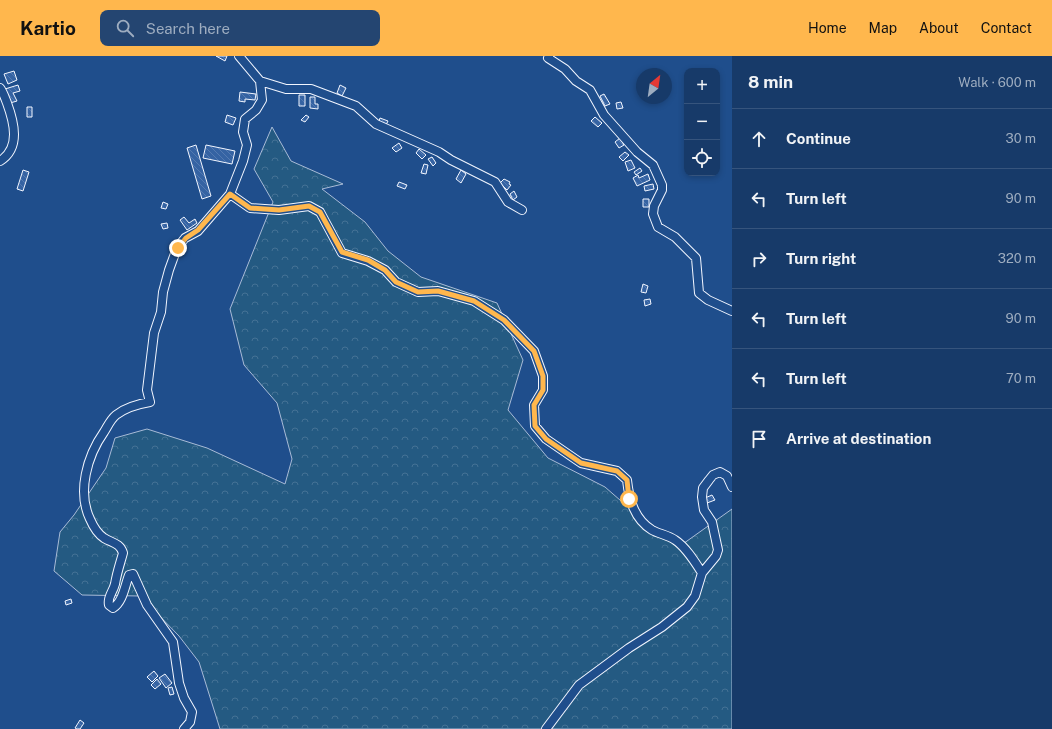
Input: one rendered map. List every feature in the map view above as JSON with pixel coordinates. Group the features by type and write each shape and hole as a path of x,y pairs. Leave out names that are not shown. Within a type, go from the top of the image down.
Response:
{"street":[{"path":"239,56 260,81 286,89 311,89 356,106 376,124 439,152 450,160 495,182 508,202 522,210"},
{"path":"549,56 548,58 565,69 576,81 590,90 604,115 637,152 653,165 662,185 662,190 654,206 653,214 658,227 675,237 696,258 699,293 708,300 732,311"},
{"path":"184,729 190,722 192,712 184,698 179,683 173,642 147,605 133,574 129,575 117,605 113,608 108,606 108,600 114,586 116,573 123,553 120,547 102,536 93,525 86,510 84,485 95,446 110,421 118,414 136,404 150,402 147,390 154,333 161,312 163,292 169,270 178,248 186,238 198,230 206,222 230,194 244,161 247,145 243,132 245,119 256,110 262,100 260,81"},
{"path":"0,88 14,124 14,139 11,150 0,161"},
{"path":"230,194 250,208 279,210 309,206 320,212 342,252 368,260 385,270 396,282 418,292 438,291 474,301 504,320 534,351 543,376 543,390 534,405 535,426 546,439 581,463 617,471 627,480 629,499 635,513 651,529 675,540 694,560 702,573"},
{"path":"546,729 579,685 629,648 662,627 687,606 695,596 702,573 716,556 718,550 712,522 704,510 702,497 703,488 713,475 720,472 727,476 732,487"}],"green space":[{"path":"272,127 291,161 343,184 322,189 365,222 388,251 421,277 497,303 523,360 508,410 548,458 605,487 636,514 680,546 732,509 732,729 220,729 199,662 179,636 140,596 82,595 54,571 60,532 74,515 106,468 115,438 147,429 207,448 285,484 292,459 277,403 244,365 230,309 273,202 254,169"}],"building":[{"path":"216,56 227,56 225,61"},
{"path":"14,71 17,80 8,84 4,74"},
{"path":"18,85 20,91 13,93 17,101 10,103 5,89"},
{"path":"340,85 346,88 342,96 337,93"},
{"path":"240,92 256,94 255,100 245,99 245,102 239,101"},
{"path":"604,94 610,104 605,106 600,96"},
{"path":"299,95 305,95 305,106 299,106"},
{"path":"310,97 315,97 315,104 318,104 318,109 310,108"},
{"path":"621,102 623,108 617,109 616,103"},
{"path":"27,107 32,107 32,117 27,117"},
{"path":"227,115 236,118 233,125 225,122"},
{"path":"306,115 309,117 305,122 301,120"},
{"path":"595,117 602,123 598,127 591,121"},
{"path":"380,118 388,121 386,125 379,121"},
{"path":"620,138 624,145 619,148 615,142"},
{"path":"399,143 402,148 396,152 392,148"},
{"path":"196,145 211,196 202,199 187,148"},
{"path":"206,145 235,151 232,164 203,158"},
{"path":"419,149 426,155 422,159 416,153"},
{"path":"625,152 629,155 623,161 619,157"},
{"path":"432,157 436,163 433,166 428,159"},
{"path":"631,160 635,168 628,171 625,162"},
{"path":"424,164 428,165 426,174 421,173"},
{"path":"640,168 642,171 636,175 634,172"},
{"path":"23,170 29,172 23,191 17,189"},
{"path":"461,170 466,174 461,183 456,179"},
{"path":"648,174 650,180 637,186 633,178 638,175 639,178"},
{"path":"504,179 510,182 509,184 511,185 507,190 500,183"},
{"path":"399,182 407,185 405,189 397,186"},
{"path":"653,184 654,189 645,191 644,186"},
{"path":"514,191 517,197 513,200 510,194"},
{"path":"643,199 649,199 649,207 643,207"},
{"path":"163,202 168,204 166,209 161,208"},
{"path":"184,217 189,223 195,219 197,223 187,230 180,220"},
{"path":"167,223 168,228 163,229 161,224"},
{"path":"643,284 648,286 646,293 641,292"},
{"path":"650,299 651,304 645,306 644,300"},
{"path":"712,495 715,500 707,503 705,498"},
{"path":"71,599 72,603 66,605 65,601"},
{"path":"154,671 158,676 152,682 147,677"},
{"path":"165,674 172,683 166,688 159,678"},
{"path":"157,679 161,684 155,689 151,685"},
{"path":"172,687 174,694 170,695 168,688"},
{"path":"80,720 84,723 80,729 77,729 75,728"}],"route":[{"path":"178,248 186,238 198,230 222,206 230,194 250,208 279,210 309,206 320,212 332,237 342,252 368,260 385,270 396,282 418,292 438,291 474,301 504,320 513,328 534,351 543,376 543,390 534,405 535,426 546,439 581,463 617,471 627,480 629,499"}]}
